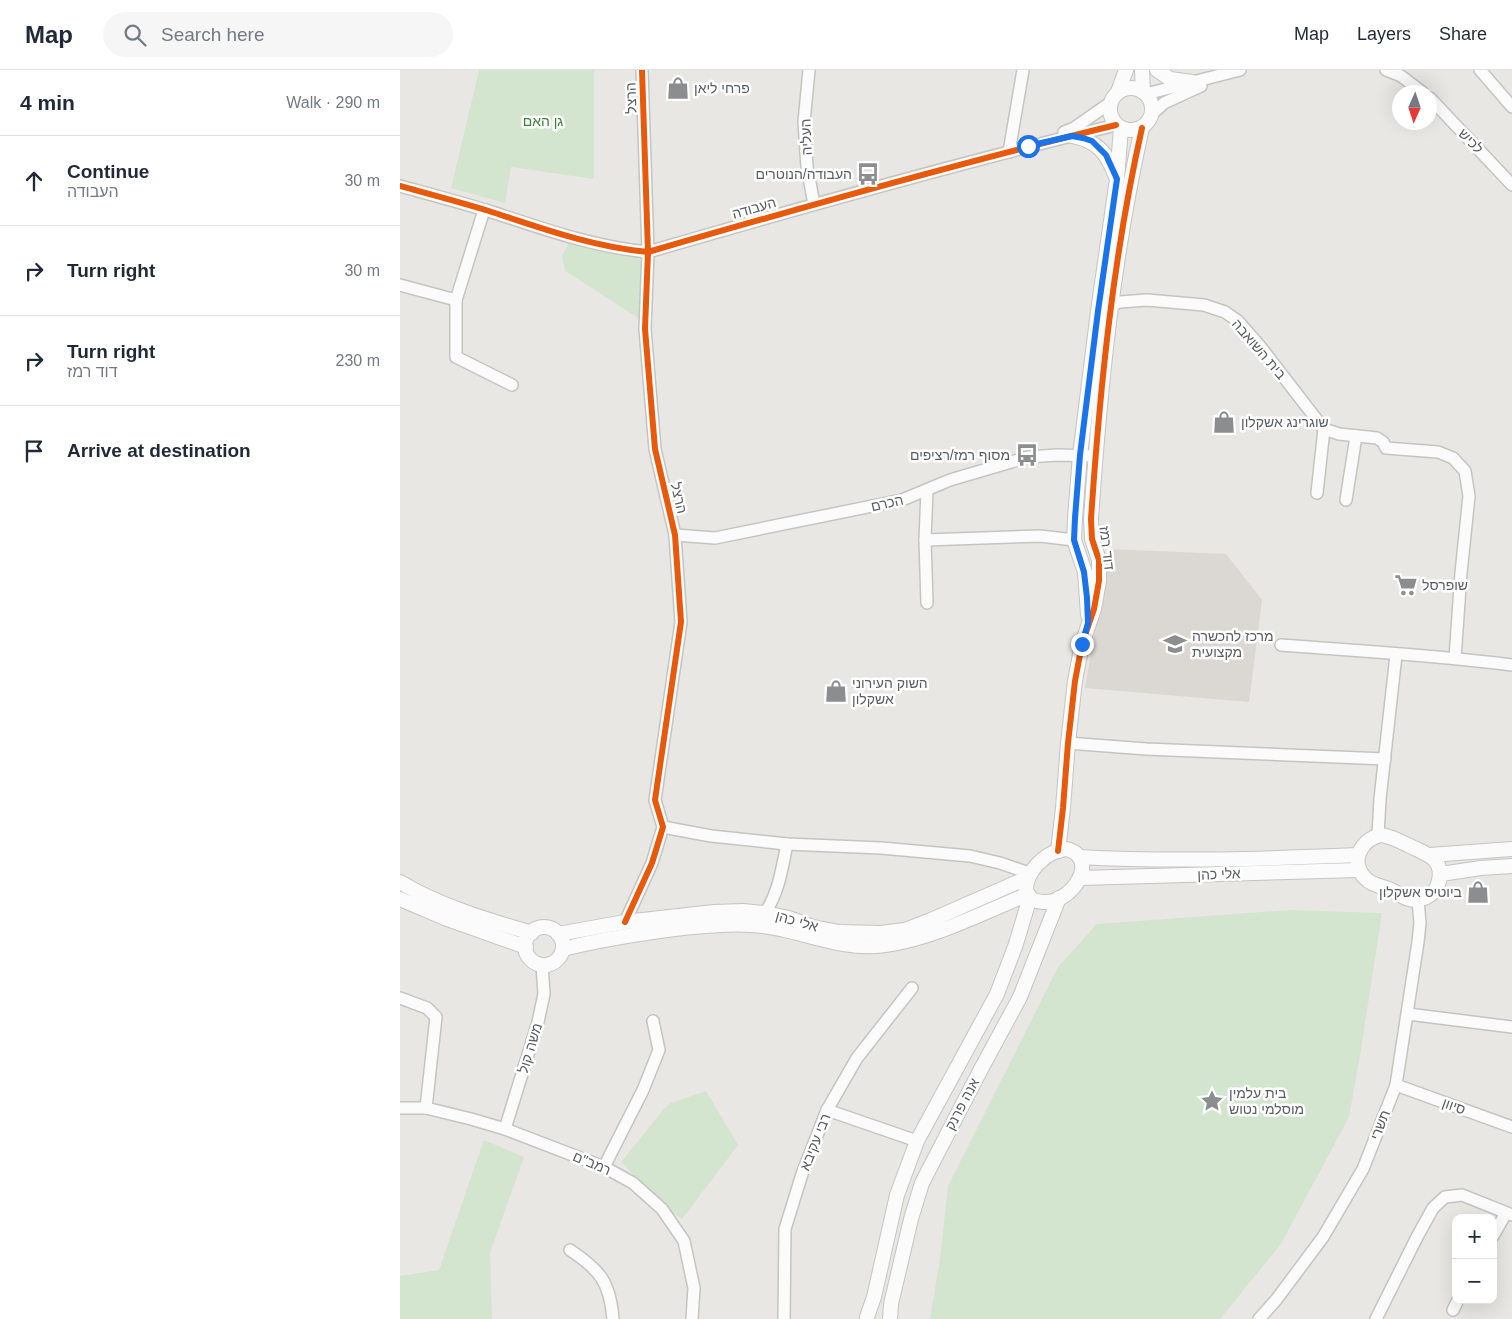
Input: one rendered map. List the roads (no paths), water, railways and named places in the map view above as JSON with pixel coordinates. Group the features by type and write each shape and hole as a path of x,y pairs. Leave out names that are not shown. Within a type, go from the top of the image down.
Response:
{"street":[{"name":"הרצל","path":"642,70 648,252 645,329 655,449 675,535 681,622 655,800 664,827"},
{"name":"העליה","path":"809,70 804,122 807,167 814,204"},
{"path":"1009,152 1023,70"},
{"path":"1126,70 1114,98 1110,116 1118,127 1128,131 1142,128 1158,108 1172,99 1236,71"},
{"path":"1142,70 1144,93"},
{"path":"1157,70 1170,79 1192,82"},
{"path":"1386,70 1401,76 1413,85"},
{"path":"1480,70 1512,107"},
{"path":"1144,93 1236,71"},
{"path":"1114,98 1130,88 1144,93 1152,103 1152,114"},
{"name":"העבודה","path":"400,186 597,245 648,252 814,204 1028,146 1074,128 1114,98"},
{"name":"לכיש","path":"1437,106 1512,186"},
{"name":"העבודה","path":"1028,146 1118,127"},
{"name":"דוד רמז","path":"1058,850 1075,681 1088,623 1097,594 1099,560 1092,539 1091,528 1104,308 1117,179 1118,127"},
{"name":"דוד רמז","path":"1088,623 1084,572 1074,540 1080,455 1104,308 1142,128"},
{"path":"1072,136 1092,141 1099,147 1112,165 1117,179"},
{"path":"484,210 456,300 456,358 512,384"},
{"path":"400,285 456,300"},
{"name":"בית השואבה","path":"1104,308 1131,301 1163,301 1204,305 1225,312 1238,321 1259,345 1324,429"},
{"path":"1317,493 1324,429 1339,434 1377,438 1383,442 1386,448 1438,452 1453,458 1465,471 1469,496 1455,658"},
{"path":"1346,500 1356,436"},
{"name":"הכרם","path":"675,535 715,538 902,500 950,480 1028,457 1056,454 1096,456"},
{"path":"927,490 925,540 927,603"},
{"path":"925,540 1040,536 1074,540"},
{"path":"1281,645 1455,658 1512,665"},
{"path":"1378,835 1380,799 1396,655"},
{"path":"1068,743 1146,750 1385,759"},
{"path":"624,922 652,863 664,827 711,836 787,844 881,848 970,856 1000,863 1028,876"},
{"path":"1378,835 1394,837 1434,858 1439,867 1440,874 1438,886 1431,894 1418,900 1404,898 1382,886 1372,884 1365,878 1359,870 1358,855 1365,843 1378,835"},
{"path":"765,913 779,882 787,844"},
{"path":"1066,849 1075,852 1079,857 1082,864 1080,878 1071,891 1059,898 1042,902 1029,896 1026,890 1028,876 1042,859 1058,850 1066,849"},
{"path":"1430,855 1512,849"},
{"name":"אלי כהן","path":"1079,857 1116,859 1291,858 1358,855"},
{"path":"1440,874 1512,866"},
{"name":"אלי כהן","path":"1080,878 1359,870"},
{"name":"אלי כהן","path":"558,934 624,922 714,912 765,913 789,918 813,927 839,932 881,933 905,930 931,920 1028,876"},
{"path":"400,882 445,904 494,922 532,932"},
{"name":"אלי כהן","path":"563,949 638,933 726,925 752,925 776,928 841,945 863,947 886,945 935,932 1029,896"},
{"name":"אנה פרנק","path":"866,1318 874,1297 897,1196 917,1141 997,994 1016,944 1029,896"},
{"name":"אנה פרנק","path":"890,1319 890,1304 922,1183 1020,997 1059,898"},
{"path":"400,899 408,904 526,947"},
{"name":"תשרי","path":"1259,1319 1276,1300 1323,1237 1362,1169 1396,1085 1420,923 1418,900"},
{"path":"548,928 558,934 563,943 563,949 562,954 556,961 542,965 537,964 529,957 526,947 527,939 532,932 548,928"},
{"name":"משה קול","path":"505,1129 538,1022 544,994 542,965"},
{"name":"רבי עקיבא","path":"784,1319 785,1229 802,1174 827,1110 857,1058 912,988"},
{"path":"400,998 427,1008 436,1017 426,1108"},
{"path":"1408,1014 1512,1027"},
{"path":"604,1167 643,1090 659,1050 653,1021"},
{"name":"סיוון","path":"1396,1085 1512,1127"},
{"name":"רמב\"ם","path":"400,1108 426,1108 471,1118 505,1129 604,1167 633,1184 662,1209 684,1241 694,1288 692,1319"},
{"path":"827,1110 917,1141"},
{"path":"1376,1319 1433,1208 1445,1197 1462,1195 1509,1214 1497,1230"},
{"path":"570,1250 588,1262 604,1279 611,1302 613,1319"},
{"path":"866,1318 879,1315 890,1319"}],"place":[{"name":"פרחי ליאן","path":"678,88"},
{"name":"העבודה/הנוטרים","path":"868,174"},
{"name":"שוגרינג אשקלון","path":"1224,422"},
{"name":"מסוף רמז/רציפים","path":"1027,455"},
{"name":"שופרסל","path":"1406,585"},
{"name":"מרכז להכשרה מקצועית","path":"1175,644"},
{"name":"השוק העירוני אשקלון","path":"836,691"},
{"name":"ביוטיס אשקלון","path":"1478,892"},
{"name":"בית עלמין מוסלמי נטוש","path":"1212,1101"}],"park label":[{"name":"גן האם","path":"543,121"}]}
